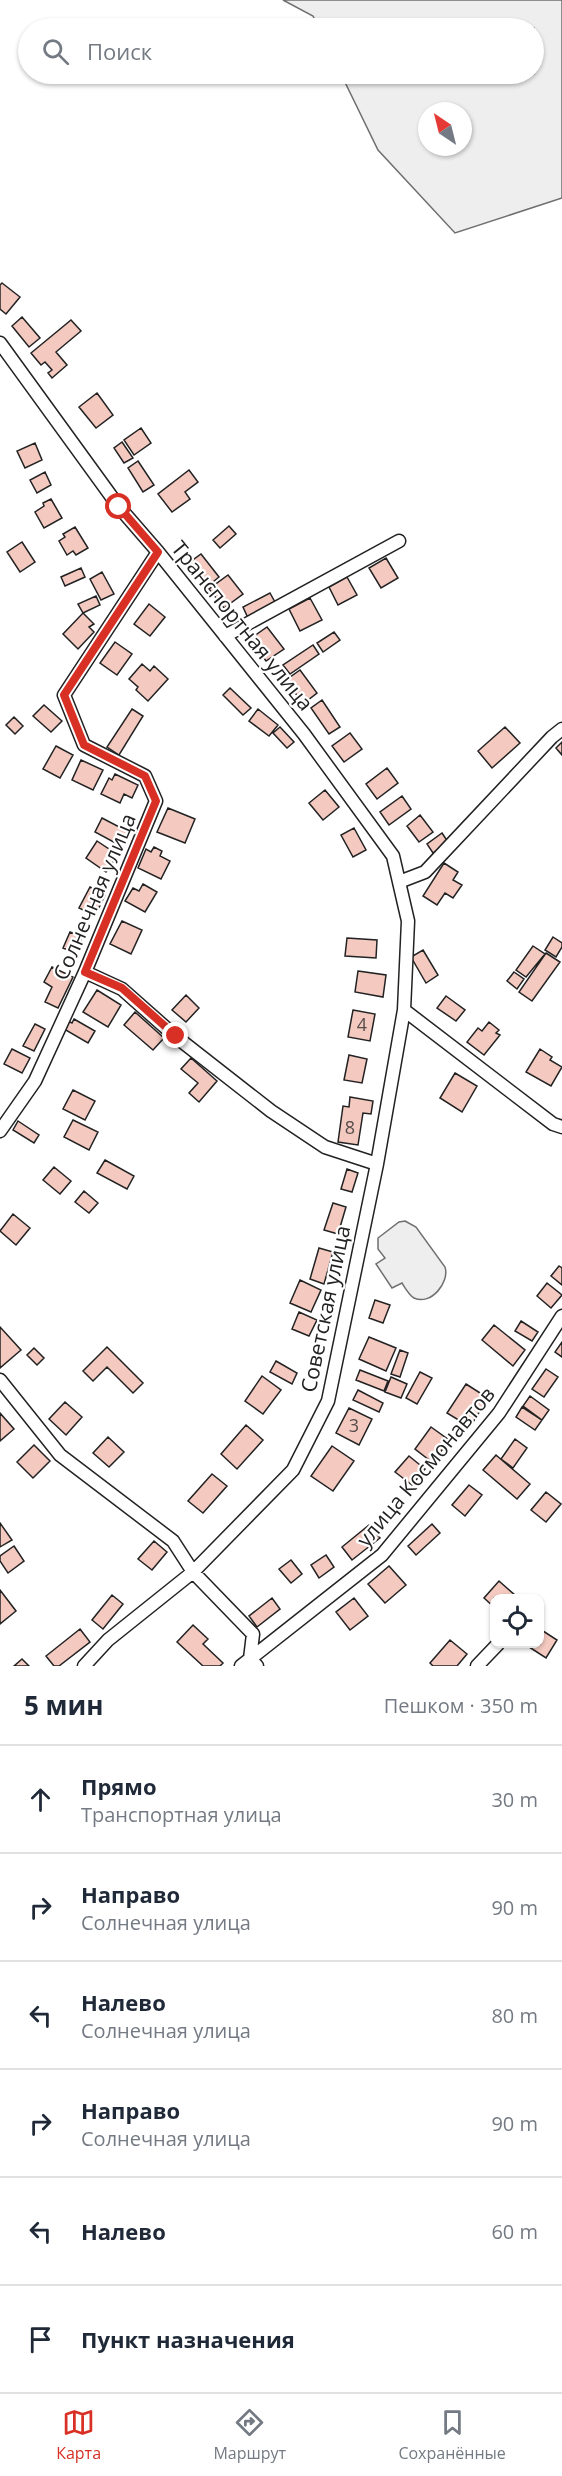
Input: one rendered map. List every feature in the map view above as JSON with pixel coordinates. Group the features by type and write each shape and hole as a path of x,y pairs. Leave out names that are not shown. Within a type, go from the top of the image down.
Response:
{"street":[{"name":"Транспортная улица","path":"0,343 119,507 158,552 304,734 393,856 408,921 404,1010"},
{"path":"225,636 399,541"},
{"name":"Солнечная улица","path":"0,1131 35,1081 85,972 156,801 145,776 84,745 64,695 158,552"},
{"path":"399,882 425,872 562,729"},
{"path":"85,972 122,988 176,1036 271,1111 326,1147 377,1164"},
{"path":"404,1010 559,1122"},
{"name":"Советская улица","path":"84,1666 108,1640 193,1572 293,1470 328,1401 377,1164 404,1010"},
{"name":"улица Космонавтов","path":"250,1664 382,1555 499,1413 562,1316"},
{"path":"0,1380 60,1455 173,1541 193,1572 253,1634 250,1664"},
{"path":"477,1666 494,1648"}],"shaded area":[{"path":"283,0 562,0 562,198 455,233 378,150 346,84 544,84 544,18 314,18"},
{"path":"405,1221 416,1227 445,1267 446,1273 442,1286 427,1299 414,1298 402,1283 392,1288 376,1264 385,1258 378,1249 378,1238 399,1222"}],"building":[{"path":"2,283 20,297 6,314 0,309 0,285"},
{"path":"22,317 40,338 29,347 12,326"},
{"path":"71,320 81,331 56,352 67,365 52,378 48,373 52,370 45,362 41,365 31,353"},
{"path":"97,393 113,415 96,428 79,407"},
{"path":"141,428 151,443 134,455 124,440"},
{"path":"122,442 133,458 124,463 114,448"},
{"path":"35,443 42,460 25,468 17,451"},
{"path":"138,461 154,485 143,492 128,468"},
{"path":"189,470 198,482 185,492 190,499 172,512 158,494"},
{"path":"45,472 51,485 37,493 30,480"},
{"path":"51,499 62,518 44,528 35,512 44,506 43,503"},
{"path":"229,526 236,534 220,548 213,540"},
{"path":"75,527 88,548 76,555 73,551 67,555 59,541 65,537 63,534"},
{"path":"22,542 35,562 20,572 7,552"},
{"path":"201,554 219,577 208,586 190,562"},
{"path":"386,558 398,578 381,588 369,568"},
{"path":"81,568 85,577 65,586 61,577"},
{"path":"102,572 114,594 101,600 90,579"},
{"path":"228,575 243,594 224,608 209,589"},
{"path":"347,577 357,595 338,605 329,587"},
{"path":"270,593 276,604 248,618 243,607"},
{"path":"96,596 100,605 83,613 78,604"},
{"path":"310,598 322,620 300,631 289,609"},
{"path":"149,604 165,617 150,636 134,624"},
{"path":"83,613 94,624 89,627 94,632 78,649 63,634"},
{"path":"267,627 284,649 266,661 250,639"},
{"path":"334,632 340,640 323,652 317,643"},
{"path":"115,642 132,654 117,675 100,663"},
{"path":"313,645 319,654 290,674 283,665"},
{"path":"142,664 150,671 154,666 168,679 148,701 136,690 138,687 129,679"},
{"path":"300,670 317,693 303,704 286,680"},
{"path":"230,688 251,708 243,715 223,695"},
{"path":"322,700 340,727 329,734 311,708"},
{"path":"44,705 62,721 51,732 33,716"},
{"path":"132,709 143,716 119,755 107,747"},
{"path":"258,709 278,725 269,736 249,721"},
{"path":"14,717 23,726 15,734 6,725"},
{"path":"280,727 294,742 287,748 273,733"},
{"path":"505,727 520,743 492,768 478,751"},
{"path":"350,733 362,749 344,762 332,746"},
{"path":"562,742 562,755 556,748"},
{"path":"56,746 73,755 60,778 43,769"},
{"path":"81,760 103,770 93,790 72,780"},
{"path":"387,768 398,783 377,799 366,784"},
{"path":"115,774 138,785 132,798 124,794 120,803 101,794 109,778 112,780"},
{"path":"325,790 339,807 323,820 309,803"},
{"path":"402,796 411,809 389,825 380,812"},
{"path":"168,808 195,819 185,843 157,832"},
{"path":"420,815 433,832 419,842 407,826"},
{"path":"102,818 129,832 121,846 95,832"},
{"path":"354,828 366,850 353,857 341,835"},
{"path":"442,833 448,842 433,853 427,844"},
{"path":"97,841 118,855 106,872 86,858"},
{"path":"154,847 162,851 160,856 170,861 161,879 138,868 146,849 151,852"},
{"path":"444,863 458,872 453,880 462,885 453,898 445,893 437,905 423,896"},
{"path":"143,884 157,892 145,912 125,901 133,888 139,891"},
{"path":"90,887 105,895 95,916 79,908"},
{"path":"122,921 142,930 131,954 110,944"},
{"path":"70,932 82,937 75,953 63,948"},
{"path":"553,937 562,943 556,957 545,950"},
{"path":"347,938 377,940 376,958 345,956"},
{"path":"533,946 545,954 526,977 516,970"},
{"path":"423,950 438,975 426,983 411,957"},
{"path":"546,953 560,962 532,1001 519,992"},
{"path":"52,967 73,977 58,1008 45,1002 52,987 44,982"},
{"path":"358,971 386,975 383,997 355,992"},
{"path":"514,972 524,979 517,989 507,981"},
{"path":"97,990 121,1005 108,1027 83,1012"},
{"path":"186,995 199,1008 186,1022 172,1010"},
{"path":"446,996 465,1010 456,1021 437,1008"},
{"path":"353,1010 375,1014 370,1041 348,1037"},
{"path":"135,1012 164,1038 153,1050 124,1025"},
{"path":"74,1019 95,1031 88,1043 64,1029 68,1021 72,1023"},
{"path":"489,1022 499,1030 496,1033 500,1035 484,1055 467,1042 478,1028 482,1031"},
{"path":"35,1024 45,1029 34,1051 23,1046"},
{"path":"12,1049 30,1058 22,1073 4,1064"},
{"path":"540,1049 552,1057 550,1060 562,1067 551,1086 526,1072"},
{"path":"349,1055 367,1059 362,1083 344,1080"},
{"path":"191,1058 217,1081 199,1102 189,1093 198,1083 181,1069"},
{"path":"455,1073 477,1086 462,1112 440,1098"},
{"path":"73,1090 95,1101 85,1120 63,1109"},
{"path":"350,1097 373,1101 371,1114 363,1113 358,1145 338,1142 343,1106 349,1107"},
{"path":"73,1120 98,1132 89,1150 64,1137"},
{"path":"18,1121 39,1135 34,1143 13,1130"},
{"path":"105,1160 134,1176 127,1189 97,1173"},
{"path":"54,1167 71,1181 60,1194 43,1180"},
{"path":"347,1169 358,1173 352,1192 341,1189"},
{"path":"84,1191 98,1203 89,1213 75,1202"},
{"path":"333,1203 346,1207 338,1234 324,1230"},
{"path":"13,1214 30,1228 16,1245 0,1231"},
{"path":"319,1248 333,1252 324,1284 310,1279"},
{"path":"559,1266 562,1268 562,1285 551,1276"},
{"path":"300,1280 321,1290 311,1312 290,1303"},
{"path":"547,1283 562,1295 551,1308 537,1296"},
{"path":"375,1300 390,1305 383,1323 369,1318"},
{"path":"299,1312 317,1320 309,1336 292,1329"},
{"path":"521,1321 538,1332 532,1341 515,1331"},
{"path":"494,1325 525,1350 513,1366 482,1340"},
{"path":"0,1327 21,1350 0,1368"},
{"path":"369,1337 396,1348 386,1371 359,1359"},
{"path":"562,1342 562,1357 555,1352"},
{"path":"107,1347 143,1383 133,1393 107,1367 93,1381 83,1371"},
{"path":"34,1348 44,1358 37,1365 27,1355"},
{"path":"400,1350 408,1353 400,1377 391,1374"},
{"path":"276,1361 297,1373 292,1384 270,1372"},
{"path":"546,1369 558,1377 544,1397 532,1389"},
{"path":"360,1370 388,1381 384,1391 356,1380"},
{"path":"420,1372 432,1378 417,1404 406,1398"},
{"path":"262,1376 281,1390 263,1414 245,1401"},
{"path":"391,1377 407,1384 401,1398 385,1392"},
{"path":"466,1384 488,1398 470,1427 447,1413"},
{"path":"358,1390 383,1403 379,1412 353,1400"},
{"path":"530,1396 549,1410 542,1420 523,1406"},
{"path":"65,1402 82,1417 66,1435 49,1419"},
{"path":"522,1407 542,1420 535,1430 516,1417"},
{"path":"349,1408 372,1419 359,1445 336,1433"},
{"path":"0,1413 14,1429 0,1441"},
{"path":"246,1425 263,1440 237,1469 221,1454"},
{"path":"431,1427 449,1440 433,1463 415,1449"},
{"path":"108,1437 124,1452 109,1467 93,1453"},
{"path":"515,1439 527,1448 513,1468 501,1459"},
{"path":"34,1445 50,1461 33,1478 17,1462"},
{"path":"332,1446 354,1461 333,1491 311,1476"},
{"path":"496,1455 530,1484 517,1499 483,1470"},
{"path":"409,1456 425,1469 412,1485 395,1472"},
{"path":"212,1474 227,1486 203,1513 188,1501"},
{"path":"469,1485 482,1495 465,1516 452,1505"},
{"path":"546,1492 561,1504 546,1522 531,1510"},
{"path":"0,1523 12,1540 0,1547"},
{"path":"432,1524 440,1533 416,1555 408,1546"},
{"path":"369,1525 380,1538 352,1560 342,1547"},
{"path":"154,1541 167,1552 152,1570 138,1559"},
{"path":"14,1546 24,1561 8,1573 0,1561 0,1556"},
{"path":"326,1555 334,1567 319,1578 311,1565"},
{"path":"291,1560 302,1574 291,1583 279,1569"},
{"path":"389,1566 406,1585 385,1603 368,1584"},
{"path":"499,1581 514,1594 490,1594 490,1603 484,1598"},
{"path":"0,1590 16,1611 0,1624"},
{"path":"112,1595 123,1604 103,1629 92,1620"},
{"path":"272,1598 280,1609 257,1627 249,1616"},
{"path":"354,1598 368,1616 350,1630 336,1612"},
{"path":"193,1625 208,1639 203,1644 223,1663 220,1666 203,1666 177,1642"},
{"path":"80,1629 90,1642 59,1666 54,1666 46,1656"},
{"path":"544,1632 557,1640 546,1658 531,1648 544,1648"},
{"path":"450,1640 467,1654 457,1666 433,1666 430,1663"},
{"path":"22,1659 29,1666 14,1666"}],"route":[{"path":"119,507 158,552 64,695 84,745 145,776 156,801 85,972 122,988 176,1036"}]}
